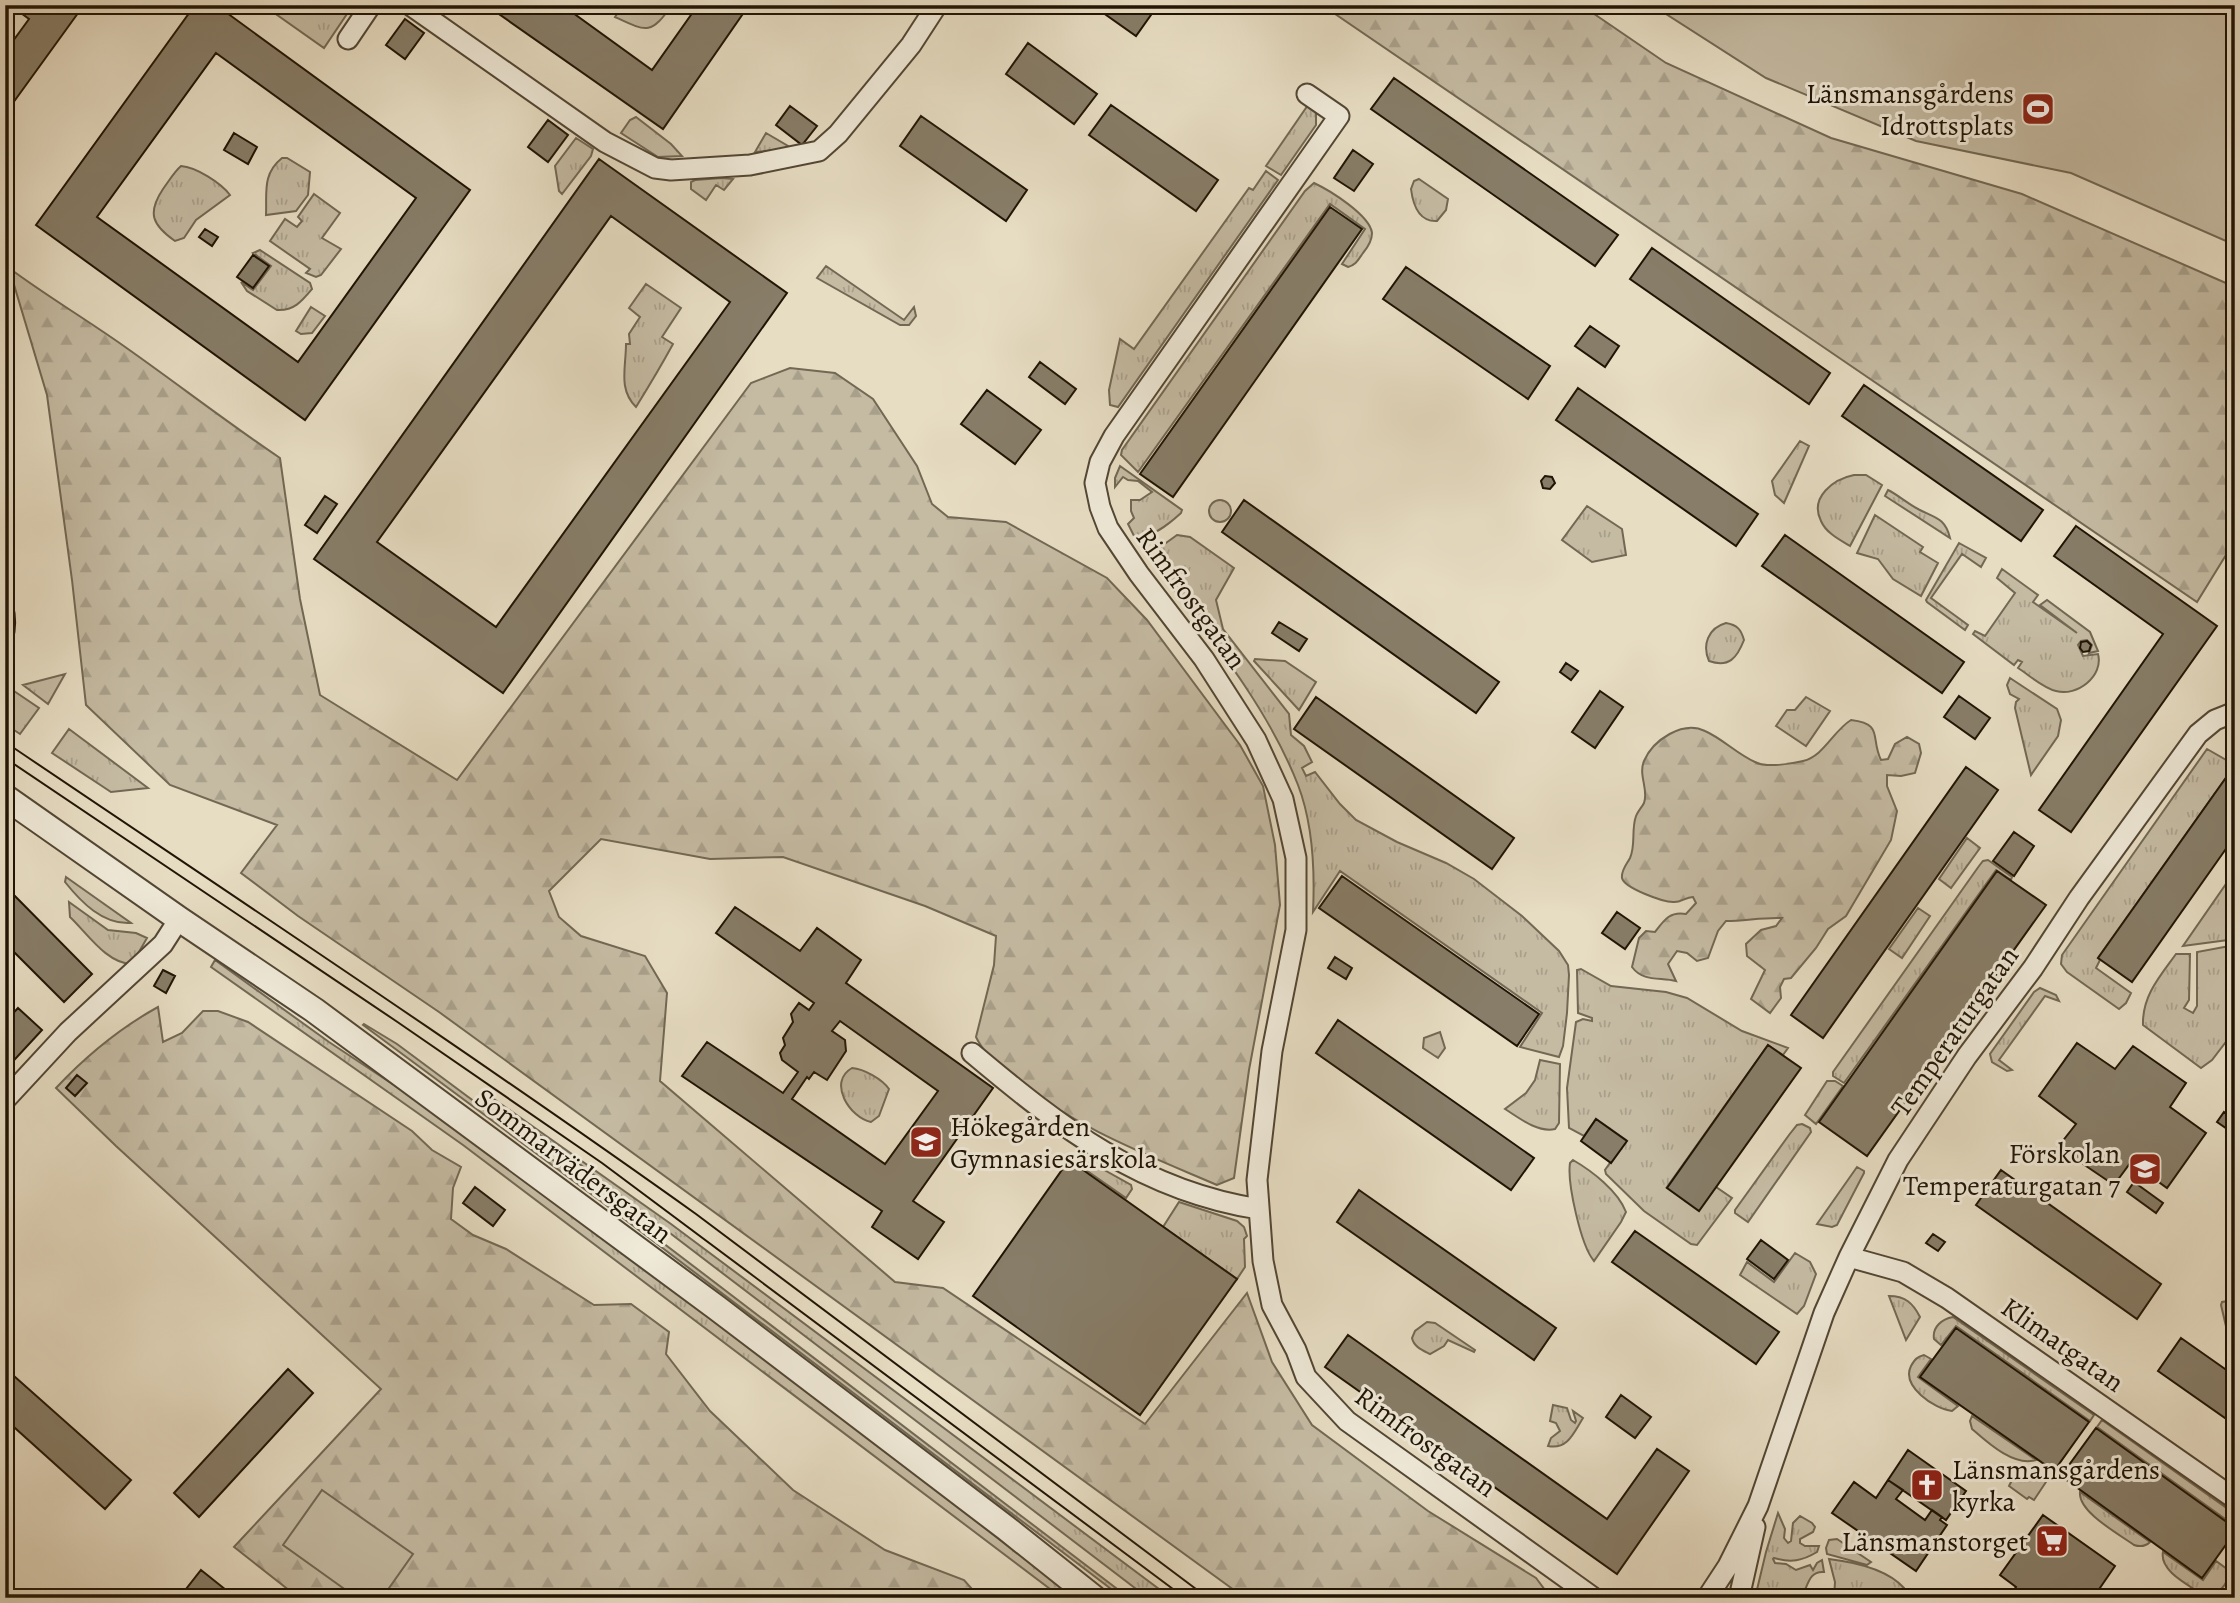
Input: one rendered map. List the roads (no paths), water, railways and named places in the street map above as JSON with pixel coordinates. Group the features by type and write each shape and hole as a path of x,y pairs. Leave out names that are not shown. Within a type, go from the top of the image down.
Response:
{"street":[{"path":"348,39 371,5"},
{"path":"410,5 606,142 655,168 671,170 750,165 818,152 838,134 911,45 937,5"},
{"name":"Rimfrostgatan","path":"1307,94 1339,116 1114,436 1100,462 1095,483 1100,508 1108,528 1139,574 1204,659 1256,740 1283,799 1292,837 1296,858 1296,930 1266,1091 1257,1180 1263,1261 1272,1306 1296,1350 1306,1377 1347,1421 1594,1598"},
{"name":"Temperaturgatan","path":"1707,1598 1728,1566 1758,1506 1816,1332 1849,1257 1898,1160 1967,1056 2033,968 2079,898 2198,734 2216,720 2235,712"},
{"name":"Sommarvädersgatan","path":"5,797 314,1010 684,1283 1094,1598"},
{"path":"5,1100 68,1032 163,944 179,919"},
{"path":"972,1053 1037,1108 1107,1155 1180,1188 1234,1205 1259,1209"},
{"name":"Klimatgatan","path":"1849,1257 1903,1272 1947,1298 2235,1499"},
{"name":"Temperaturgatan","path":"1740,1598 1754,1538 1758,1506"}],"tram line":[{"path":"5,586 15,614 12,642 5,660"},
{"path":"5,742 439,1035 696,1214 1208,1598"},
{"path":"5,758 602,1163 1185,1598"}],"place":[{"name":"Länsmansgårdens Idrottsplats","path":"2038,109"},
{"name":"Hökegården Gymnasiesärskola","path":"926,1142"},
{"name":"Förskolan Temperaturgatan 7","path":"2145,1169"},
{"name":"Länsmansgårdens kyrka","path":"1927,1485"},
{"name":"Länsmanstorget","path":"2052,1541"}]}
